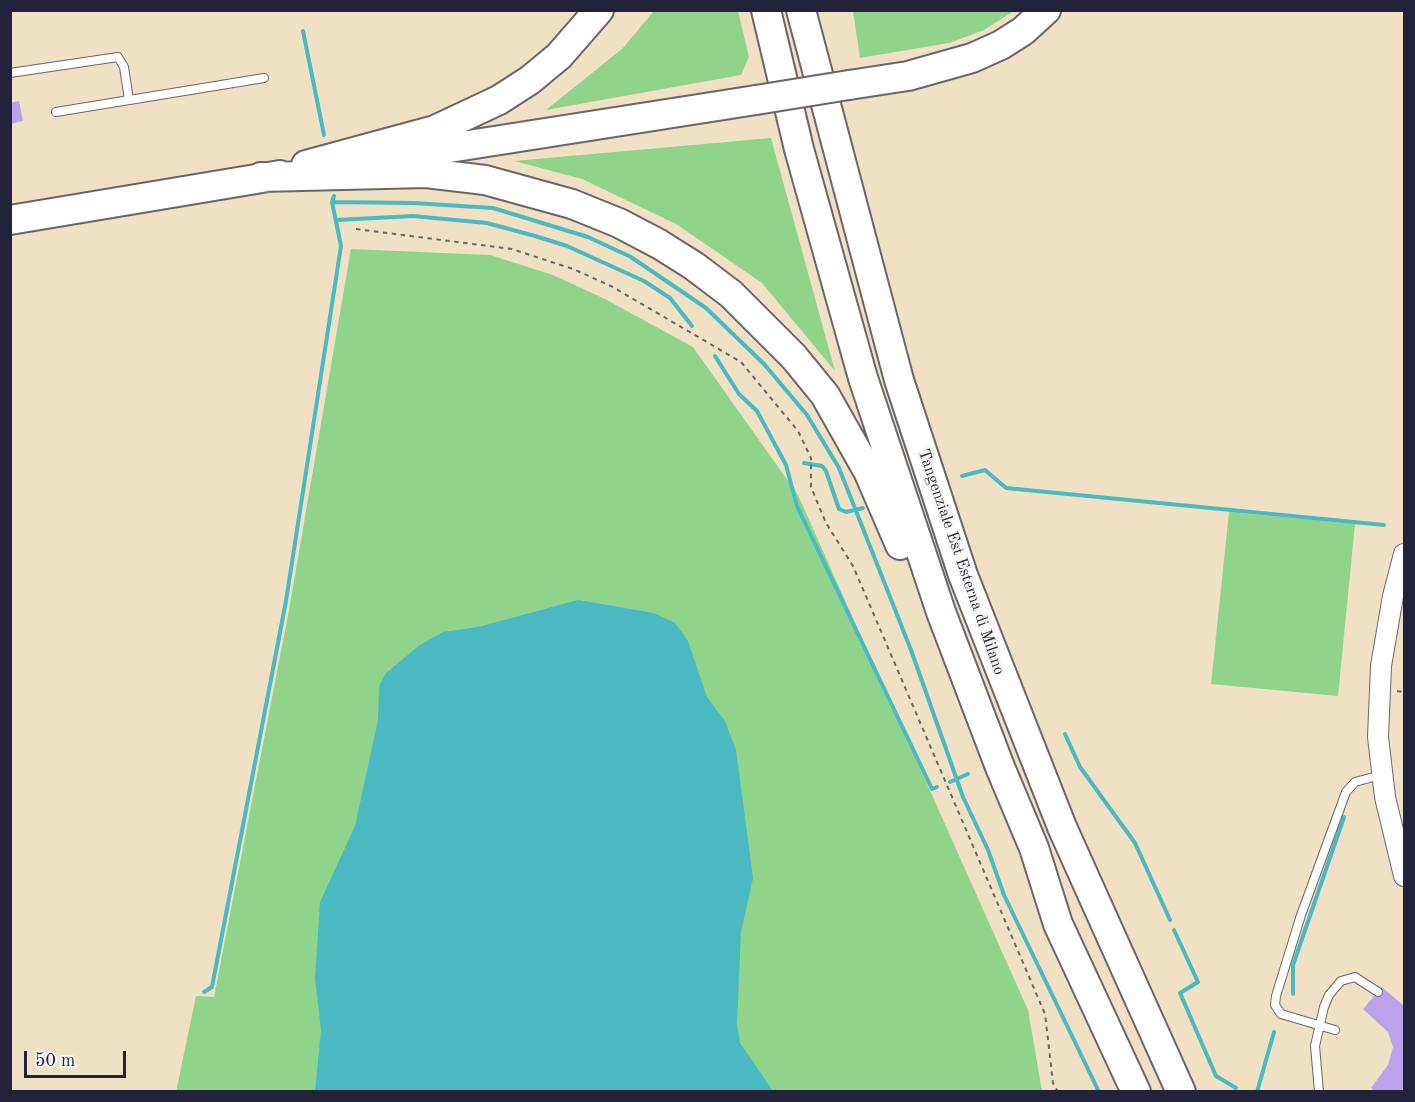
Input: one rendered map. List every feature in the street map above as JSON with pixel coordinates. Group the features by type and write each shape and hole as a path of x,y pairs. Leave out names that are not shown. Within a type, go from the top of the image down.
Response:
{"highway":[{"path":"261,177 435,130 468,116 530,80 559,56 599,10"},
{"name":"Tangenziale Est Esterna di Milano","path":"766,10 799,149 863,378 941,612 1000,767 1034,848 1058,924 1136,1092"},
{"name":"Tangenziale Est Esterna di Milano","path":"801,10 865,258 899,380 933,487 990,649 1071,847 1181,1092"},
{"path":"818,10 844,130 865,258"},
{"path":"10,220 261,177 908,76 972,58 1001,45 1023,31 1046,10"},
{"path":"261,177 426,173 485,180 529,190 619,223 694,266 731,294 794,357 825,395 847,430 894,531 963,716 980,747 1000,767"}],"street":[{"path":"1404,554 1393,596 1378,697 1382,776 1389,820 1404,876"}],"lane":[{"path":"10,73 118,57 124,67 129,100"},
{"path":"56,112 264,78"},
{"path":"1335,1030 1276,1011 1276,996 1346,792 1355,782 1382,776"},
{"path":"1318,1092 1315,1046 1329,994 1341,981 1355,977 1378,992"}],"path":[{"path":"356,229 512,249 573,269 611,286 741,362 798,431 811,458 811,487 826,523 853,566 1045,1014 1053,1083 1058,1092"}],"green space":[{"path":"853,10 1014,11 984,30 949,43 860,58"},
{"path":"654,11 738,11 749,57 741,75 546,110 623,48"},
{"path":"771,138 835,371 762,283 676,224 582,179 514,161"},
{"path":"351,249 490,255 553,275 605,299 693,347 798,495 1028,1010 1042,1091 176,1092 196,996 214,997 289,610"},
{"path":"1229,512 1355,524 1338,696 1211,684"}],"water":[{"path":"578,600 654,613 675,623 688,641 707,697 725,721 736,750 753,878 741,932 737,1024 740,1043 773,1091 315,1091 321,1030 315,978 320,902 355,826 378,720 379,686 386,673 420,645 443,632 478,627"}],"building":[{"path":"19,101 23,121 10,124 10,103"},
{"path":"1382,987 1404,1006 1404,1092 1376,1092 1371,1088 1388,1065 1393,1047 1388,1032 1363,1009"}],"waterway":[{"path":"303,31 324,135"},
{"path":"204,992 212,987 286,601 341,246 332,202 334,196"},
{"path":"332,202 413,203 493,208 588,237 631,257 706,308 764,364 807,415 839,468 911,650 963,797 988,850 1004,895 1099,1092"},
{"path":"337,220 413,216 487,223 535,236 567,246 644,281 670,298 692,326"},
{"path":"715,356 739,394 757,411 786,465 797,506 932,789 937,787"},
{"path":"804,463 822,466 826,471 839,509 846,512 863,508"},
{"path":"962,476 985,470 1006,488 1384,525"},
{"path":"1065,734 1080,767 1135,843 1170,920"},
{"path":"950,782 968,774"},
{"path":"1293,994 1293,965 1344,817"},
{"path":"1174,930 1198,982 1180,993 1216,1076 1236,1088"},
{"path":"1257,1092 1274,1032"}]}
